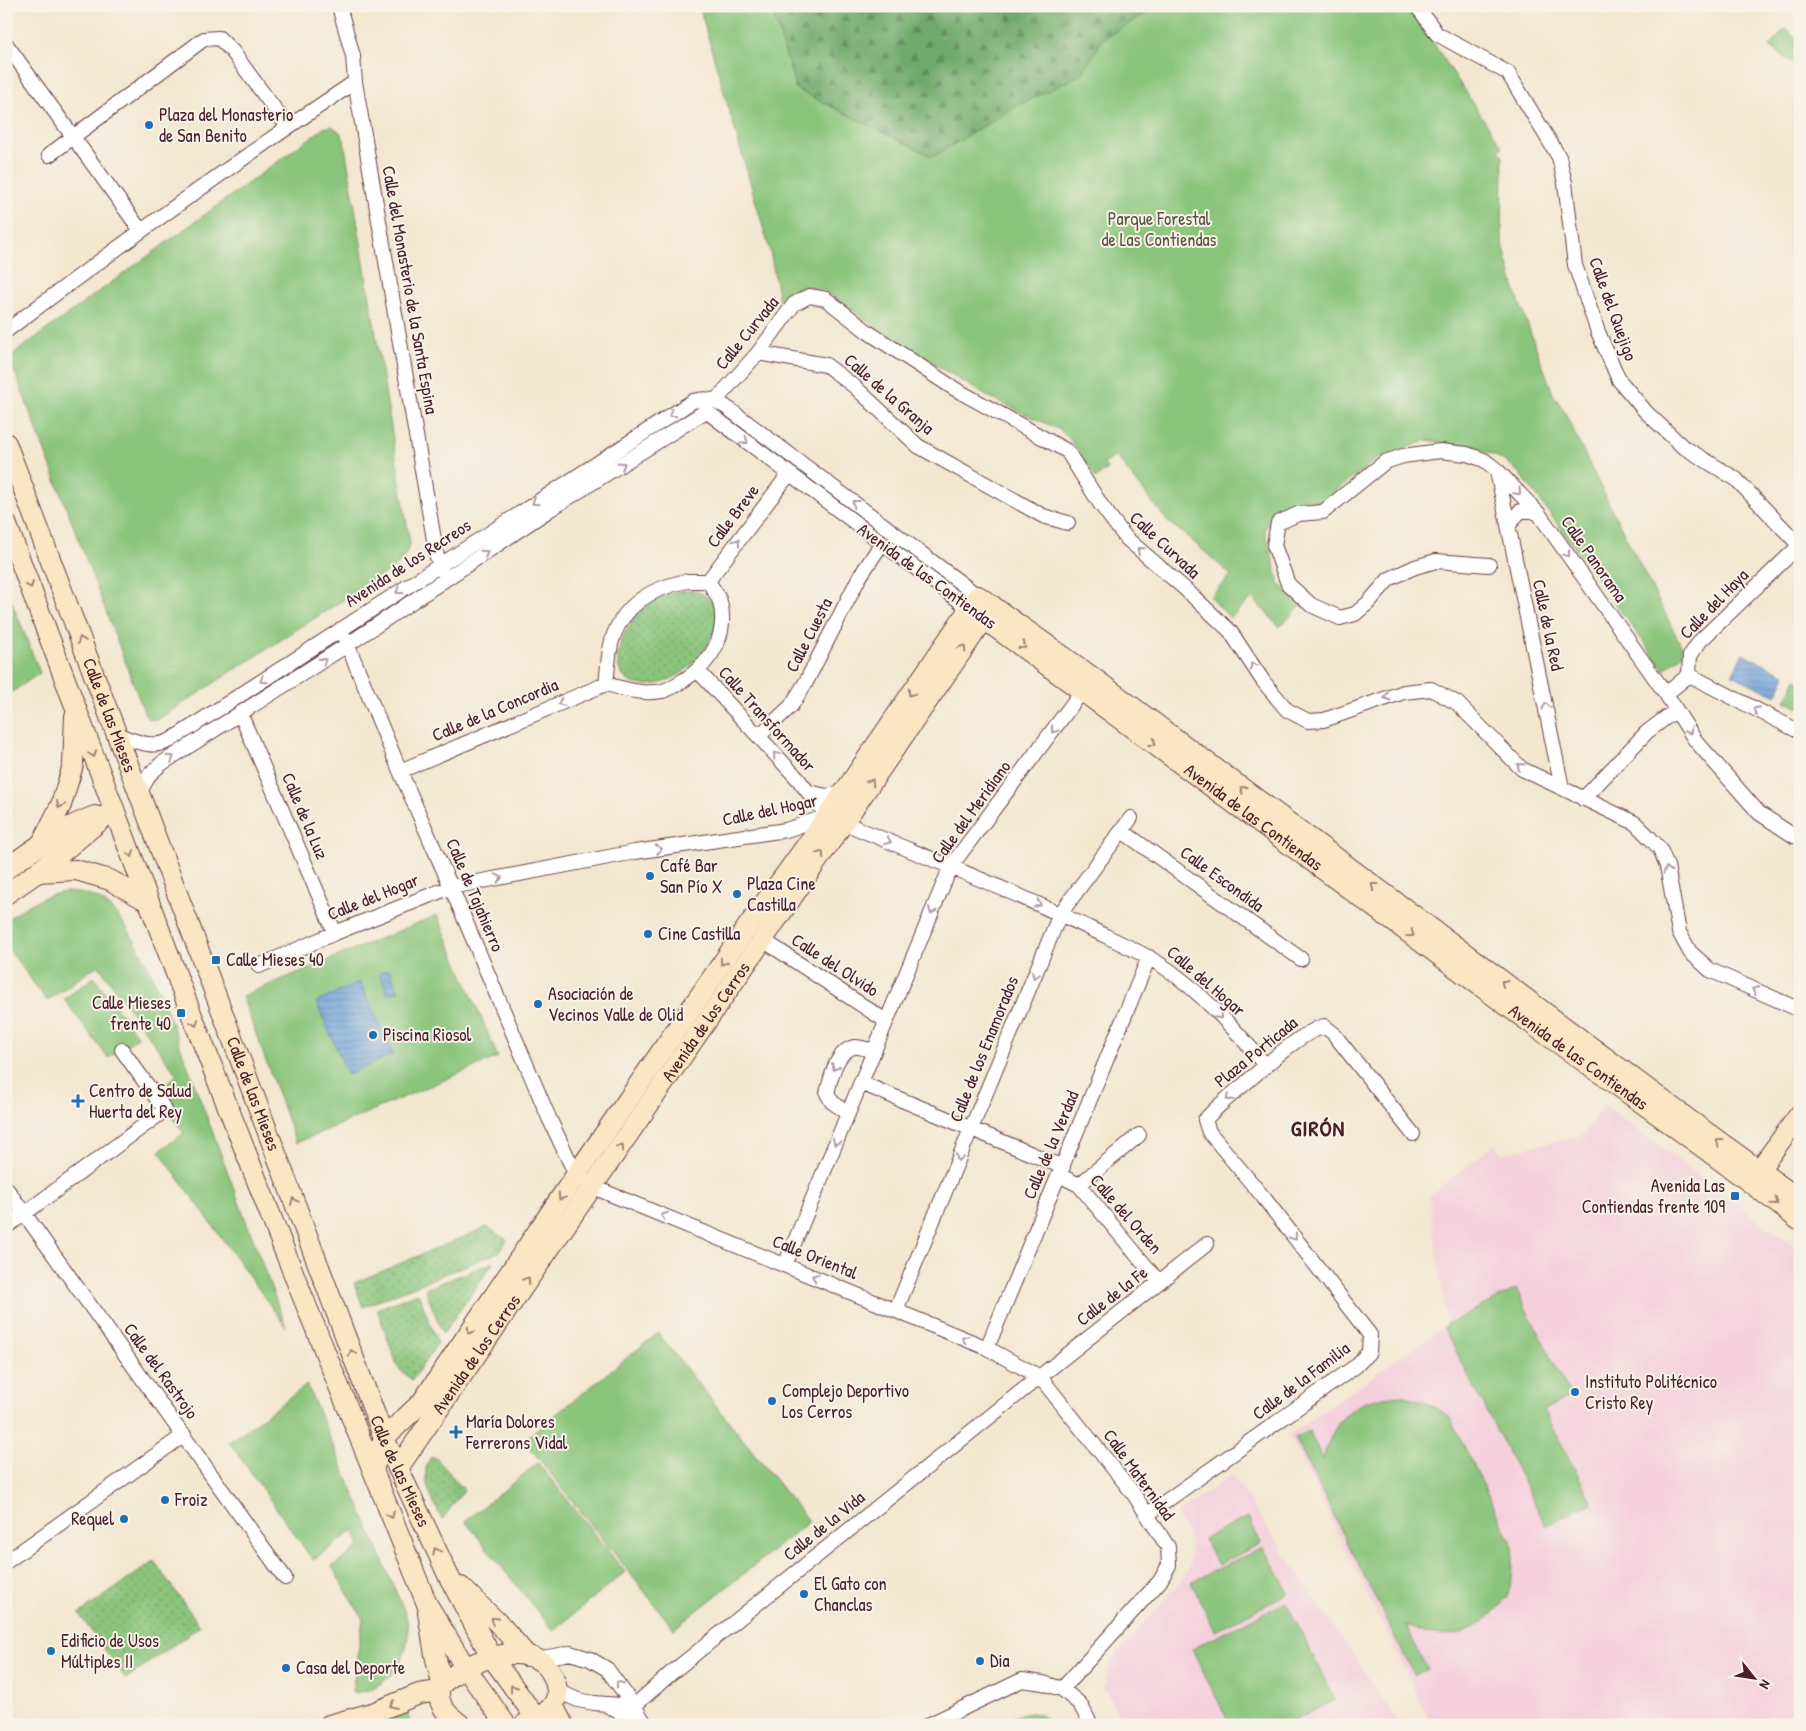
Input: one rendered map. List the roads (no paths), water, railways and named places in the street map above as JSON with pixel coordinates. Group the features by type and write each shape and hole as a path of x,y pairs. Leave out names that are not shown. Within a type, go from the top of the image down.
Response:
{"street":[{"name":"Calle del Monasterio de la Santa Espina","path":"339,6 353,56 355,82 437,557 445,580"},
{"name":"Calle del Quejigo","path":"1417,6 1437,34 1508,74 1559,158 1565,183 1576,265 1598,332 1619,380 1646,412 1682,446 1736,479 1799,546"},
{"path":"49,155 204,40 219,38 232,51 282,119 290,126"},
{"path":"6,44 141,232"},
{"path":"6,330 290,126 355,82"},
{"name":"Calle Curvada","path":"716,400 758,354 794,304 809,296 826,299 868,332 955,389 1067,451 1101,505 1126,538 1230,631 1263,681 1287,710 1308,721 1324,720 1404,692 1431,690 1457,703 1522,769 1583,800 1635,823 1651,838 1660,849 1666,866 1678,932 1690,952 1710,970 1800,1010"},
{"name":"Calle de la Granja","path":"758,354 826,364 855,387 918,446 1043,516 1068,524"},
{"name":"Avenida de los Recreos","path":"118,735 146,745 163,744 693,400 704,398 716,400"},
{"name":"Avenida de las Contiendas","path":"716,400 981,607 1083,690 1524,1018 1755,1176 1800,1200"},
{"name":"Avenida de los Recreos","path":"140,794 150,774 161,764 347,645 550,510 706,411"},
{"name":"Avenida de las Contiendas","path":"706,411 882,543 1092,676 1580,1039 1755,1176 1800,1221"},
{"name":"Calle de las Mieses","path":"6,443 384,1438 448,1575 491,1656 533,1723"},
{"name":"Calle Panorama","path":"1489,565 1436,561 1415,567 1389,580 1355,614 1340,618 1311,605 1288,584 1274,545 1278,523 1298,514 1323,512 1385,462 1403,456 1440,451 1467,454 1484,460 1497,470 1539,514 1666,694 1695,740 1759,813 1800,838"},
{"name":"Calle de la Red","path":"1497,470 1554,741 1562,788"},
{"name":"Calle Breve","path":"708,582 788,474"},
{"path":"1509,525 1520,511 1527,510 1539,514"},
{"name":"Calle de las Mieses","path":"6,523 149,902 280,1238 427,1604 465,1667 506,1725"},
{"name":"Calle Cuesta","path":"759,736 790,706 806,682 859,578 882,543"},
{"name":"Calle del Haya","path":"1689,675 1690,656 1700,641 1799,546"},
{"path":"688,582 708,582 719,600 722,627 719,640 712,654 698,671 676,686 663,690 645,692 606,684 613,636 623,618 636,603 650,593 669,585 688,582"},
{"name":"Avenida de los Cerros","path":"398,1468 763,940 823,808 843,794 981,607"},
{"name":"Avenida de los Cerros","path":"384,1438 422,1402 576,1176 802,851 823,808 981,607"},
{"name":"Calle de Tajahierro","path":"341,629 549,1118 576,1176"},
{"name":"Calle Transformador","path":"698,671 823,808"},
{"path":"1666,694 1689,675 1800,732"},
{"name":"Calle de la Concordia","path":"400,771 606,684"},
{"name":"Calle del Meridiano","path":"785,1265 951,866 1083,690"},
{"path":"42,843 61,804 73,765 75,706"},
{"path":"1583,800 1647,732 1676,710"},
{"name":"Calle de la Luz","path":"240,714 335,932"},
{"path":"6,894 38,872 114,809 118,735"},
{"name":"Calle Transformador","path":"823,808 827,796 843,794"},
{"name":"Calle del Hogar","path":"259,966 335,932 451,887 636,852 786,830 823,808 1060,914 1149,957 1178,978 1216,1013 1266,1066"},
{"path":"6,869 42,843 78,822 114,809 130,812 138,823 235,1075 254,1094"},
{"name":"Calle de los Enamorados","path":"896,1310 1060,914 1132,818"},
{"path":"786,830 798,841 802,851"},
{"name":"Calle Escondida","path":"1122,831 1301,959"},
{"path":"38,872 76,870 110,880 149,902"},
{"name":"Calle del Olvido","path":"763,940 886,1021"},
{"name":"Calle de la Verdad","path":"987,1348 1149,957"},
{"name":"Plaza Porticada","path":"1264,1198 1209,1132 1205,1120 1214,1110 1266,1066 1312,1030 1324,1026 1333,1033 1412,1134"},
{"path":"848,1113 832,1102 827,1093 833,1072 842,1054 855,1047 874,1051"},
{"path":"6,1227 166,1110 122,1050"},
{"name":"Calle del Orden","path":"861,1083 972,1129 1061,1171 1079,1185 1159,1282"},
{"path":"1755,1176 1800,1114"},
{"path":"1079,1185 1139,1135"},
{"name":"Calle Oriental","path":"576,1176 593,1187 987,1348 1040,1376"},
{"name":"Calle del Rastrojo","path":"6,1188 184,1435 284,1578"},
{"name":"Calle de la Familia","path":"1148,1514 1356,1366 1369,1352 1370,1335 1264,1198"},
{"path":"280,1238 292,1256 323,1326 358,1421 366,1430 384,1438 420,1436"},
{"name":"Calle de la Fe","path":"1040,1376 1207,1244"},
{"name":"Calle Maternidad","path":"1040,1376 1133,1493 1168,1547 1169,1565 1160,1581 1062,1689"},
{"name":"Calle de la Vida","path":"634,1706 677,1668 1040,1376"},
{"name":"Avenida de los Cerros","path":"370,1398 386,1409 397,1411 416,1408"},
{"path":"6,1562 184,1435"},
{"path":"373,1470 384,1438"},
{"path":"448,1575 532,1657 550,1670 555,1698 563,1725"},
{"path":"427,1604 441,1687 441,1705 447,1714 461,1725"},
{"path":"329,1725 375,1712 441,1687 465,1667 491,1656 515,1653 532,1657 570,1653 590,1659 607,1669 646,1725"},
{"path":"928,1725 1022,1680 1043,1682 1062,1689 1080,1704 1091,1725"},
{"path":"555,1698 634,1706"},
{"path":"533,1723 555,1698"},
{"path":"602,1703 641,1725"}],"water":[{"path":"1743,653 1786,675 1776,696 1732,675"},
{"path":"389,969 399,991 388,995 379,973"},
{"path":"360,982 393,1054 348,1075 316,1002"}],"place":[{"name":"Plaza del Monasterio de San Benito","path":"149,125"},
{"name":"Café Bar San Pío X","path":"650,876"},
{"name":"Plaza Cine Castilla","path":"737,894"},
{"name":"Cine Castilla","path":"648,934"},
{"name":"Calle Mieses 40","path":"216,960"},
{"name":"Asociación de Vecinos Valle de Olid","path":"538,1004"},
{"name":"Calle Mieses frente 40","path":"181,1013"},
{"name":"Piscina Riosol","path":"373,1035"},
{"name":"Centro de Salud Huerta del Rey","path":"78,1101"},
{"name":"Avenida Las Contiendas frente 109","path":"1735,1196"},
{"name":"Instituto Politécnico Cristo Rey","path":"1575,1392"},
{"name":"Complejo Deportivo Los Cerros","path":"772,1401"},
{"name":"María Dolores Ferrerons Vidal","path":"456,1432"},
{"name":"Froiz","path":"165,1500"},
{"name":"Requel","path":"124,1519"},
{"name":"El Gato con Chanclas","path":"804,1594"},
{"name":"Edificio de Usos Múltiples II","path":"51,1651"},
{"name":"Dia","path":"980,1661"},
{"name":"Casa del Deporte","path":"286,1668"}],"district":[{"name":"GIRÓN","path":"1318,1128"}],"park label":[{"name":"Parque Forestal de Las Contiendas","path":"1159,229"}]}
